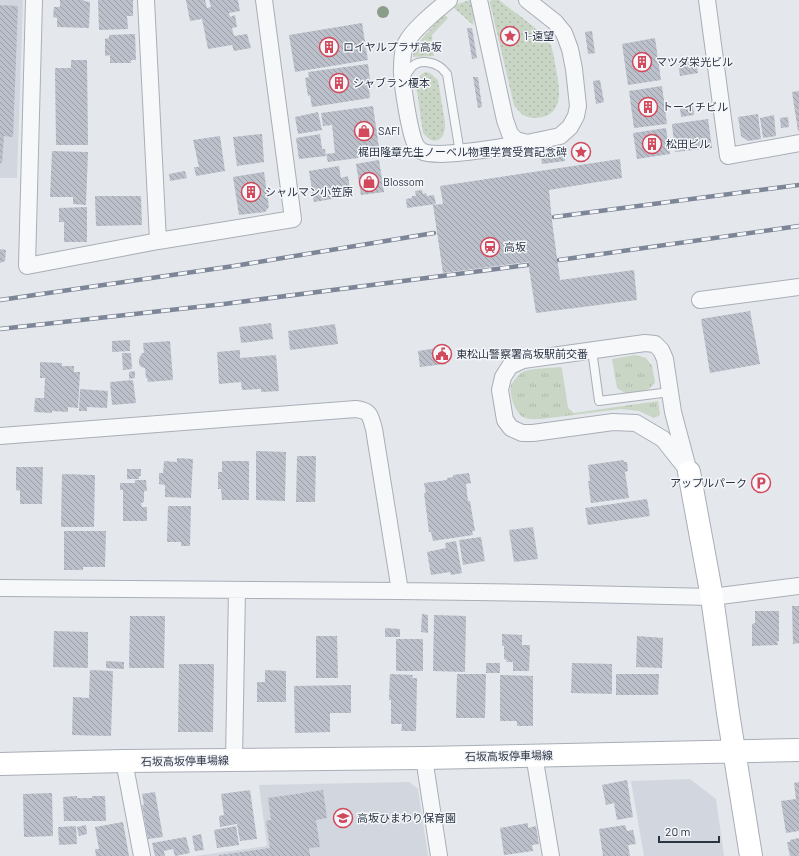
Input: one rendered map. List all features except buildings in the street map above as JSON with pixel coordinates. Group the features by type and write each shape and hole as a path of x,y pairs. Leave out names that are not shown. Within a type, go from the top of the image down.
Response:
{"main road":[{"path":"689,472 712,597 734,752 751,856"},
{"name":"石坂高坂停車場線","path":"0,764 124,761 424,758 799,750"}],"street":[{"path":"34,0 27,266 158,241 293,219 264,0"},
{"path":"146,0 158,241"},
{"path":"449,0 422,24 407,42 404,50 402,67 410,130 416,147 420,151 428,153 460,153 527,143 560,136 570,127 576,116 578,106 570,49 564,33 556,22 527,0"},
{"path":"480,0 505,120 510,134 516,140 527,143"},
{"path":"707,0 728,156 799,143"},
{"path":"700,300 799,287"},
{"path":"645,343 655,344 661,350 665,359 673,412 689,472 663,439 636,423 613,422 533,433 522,433 511,428 505,420 500,390 503,377 510,366 523,360 645,343"},
{"path":"0,436 356,409 365,410 370,416 374,429 400,591"},
{"path":"0,588 400,591 712,597 799,586"},
{"path":"234,760 237,590"},
{"path":"534,755 551,856"},
{"path":"424,758 439,856"},
{"path":"124,761 142,856"}],"lane":[{"path":"403,80 415,64 425,62 432,63 440,67 447,74 460,153"},
{"path":"592,350 599,401 670,392"}],"shaded area":[{"path":"0,0 23,0 17,178 0,178"},
{"path":"690,779 716,799 724,856 644,856 631,781"},
{"name":"高坂ひまわり保育園","path":"409,782 418,789 428,856 195,856 267,846 259,785"}],"green space":[{"path":"470,0 475,0 473,25 452,6"},
{"path":"491,0 499,0 526,20 545,38 551,46 558,81 559,98 557,106 553,112 546,116 532,118 526,116 514,105 490,3"},
{"path":"444,14 448,18 432,35 434,56 413,57 414,48"},
{"path":"425,72 430,73 438,80 445,123 445,129 442,137 435,141 427,138 423,133 416,84 419,77"},
{"path":"635,355 646,358 652,366 655,382 650,388 642,392 625,393 617,388 612,359"},
{"path":"561,367 568,408 574,413 658,401 660,415 654,418 639,411 621,409 541,419 527,419 520,415 515,408 511,394 511,386 516,378 526,371"}],"railway":[{"path":"554,217 799,185"},
{"path":"559,260 799,226"},
{"path":"0,300 234,266 434,233"},
{"path":"0,329 224,304 527,265"}],"place":[{"name":"1-遠望","path":"510,36"},
{"name":"ロイヤルプラザ高坂","path":"329,47"},
{"name":"マツダ栄光ビル","path":"642,62"},
{"name":"シャブラン榎本","path":"339,83"},
{"name":"トーイチビル","path":"648,107"},
{"name":"SAFI","path":"364,131"},
{"name":"松田ビル","path":"652,144"},
{"name":"梶田隆章先生ノーベル物理学賞受賞記念碑","path":"581,152"},
{"name":"Blossom","path":"369,182"},
{"name":"シャルマン小笠原","path":"251,192"},
{"name":"高坂","path":"490,247"},
{"name":"東松山警察署高坂駅前交番","path":"442,354"},
{"name":"アップルパーク","path":"761,483"},
{"name":"高坂ひまわり保育園","path":"343,818"}]}
